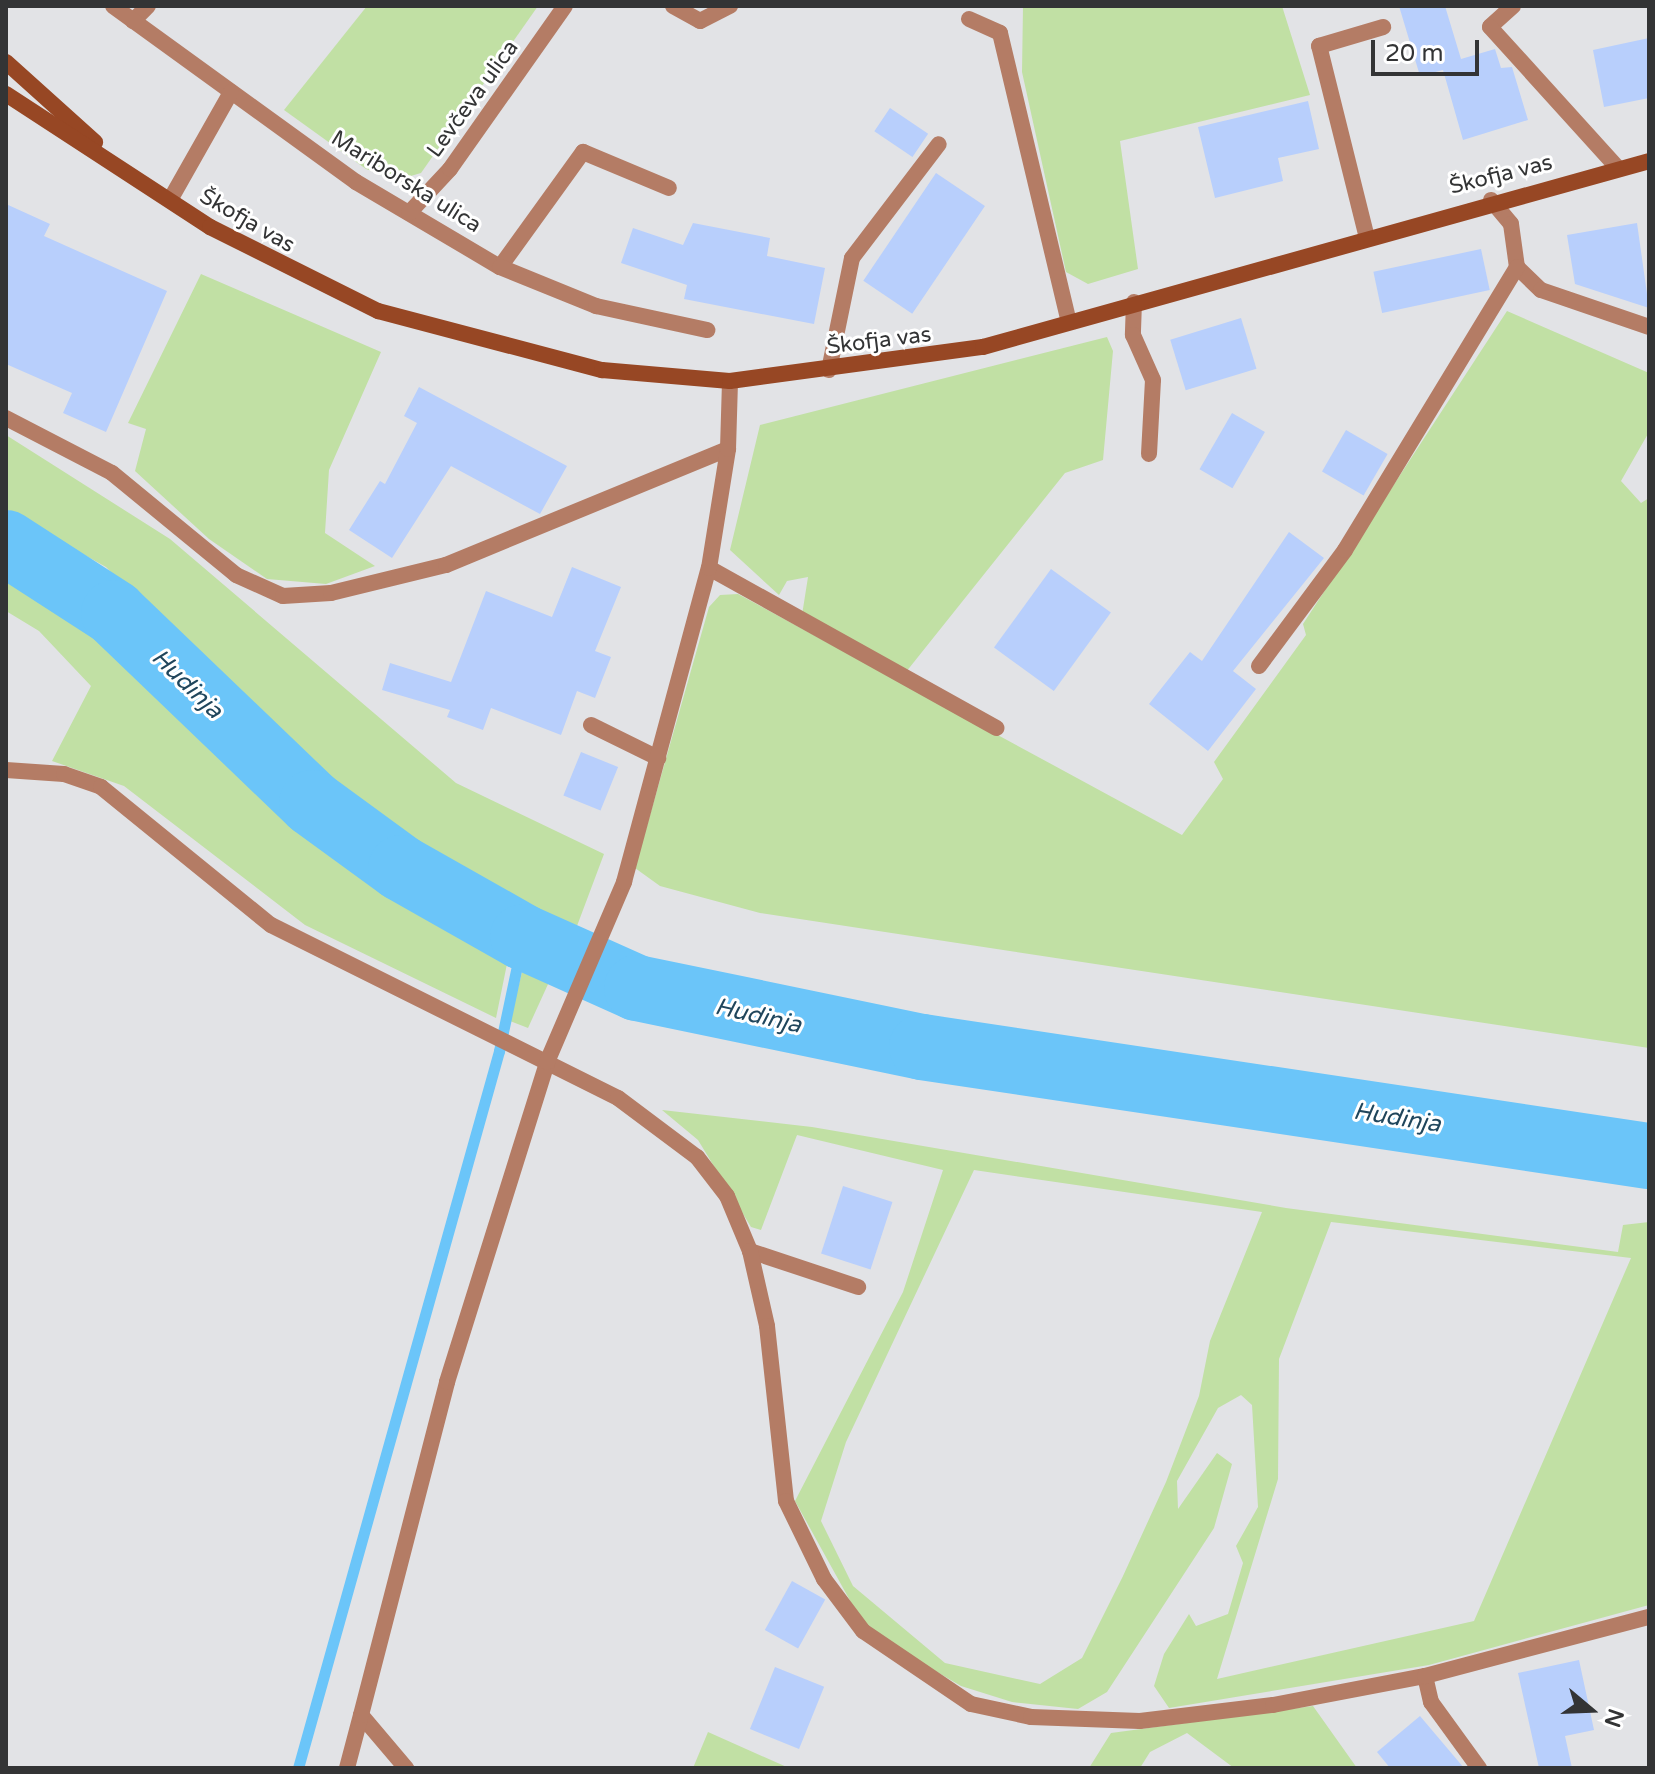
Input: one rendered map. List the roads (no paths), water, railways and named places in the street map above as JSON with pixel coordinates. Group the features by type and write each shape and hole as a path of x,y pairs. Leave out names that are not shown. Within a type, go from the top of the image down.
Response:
{"main road":[{"path":"6,62 132,175"},
{"path":"6,94 132,175"},
{"name":"Škofja vas","path":"132,175 292,272 378,311 602,370 730,381 937,356 1069,322 1366,234 1649,161"}],"street":[{"name":"Mariborska ulica","path":"113,6 231,92 409,213 500,267 596,306 707,330"},
{"path":"133,21 148,6"},
{"name":"Levčeva ulica","path":"409,213 450,169 565,6"},
{"path":"673,6 700,21 730,6"},
{"path":"1513,6 1490,27 1618,168"},
{"path":"969,19 1000,33 1069,322"},
{"path":"1366,234 1319,46 1383,27"},
{"path":"170,200 231,92"},
{"path":"829,370 852,258 939,144"},
{"path":"500,267 583,152 669,188"},
{"path":"1491,200 1511,224 1517,267 1541,290 1649,327"},
{"path":"1259,666 1345,550 1517,267"},
{"path":"1134,302 1133,335 1153,380 1149,454"},
{"path":"347,1768 447,1382 547,1062 624,882 709,568 728,449 730,381"},
{"path":"6,418 112,473 236,575 283,596 331,593 446,565 728,449"},
{"path":"709,568 996,728"},
{"path":"591,725 658,758"},
{"path":"6,770 64,774 101,787 271,925 653,1118 697,1157 727,1196 750,1251 767,1326 786,1501 824,1579 863,1631 924,1678 971,1704 1031,1717 1140,1721 1425,1676 1649,1617"},
{"path":"750,1251 858,1287"},
{"path":"1425,1676 1431,1702 1479,1768"},
{"path":"361,1715 406,1768"}],"waterway":[{"name":"Hudinja","path":"6,543 114,613 312,803 401,868 523,937 637,988 922,1047 1649,1156"},
{"path":"298,1768 499,1051 523,937"}]}
